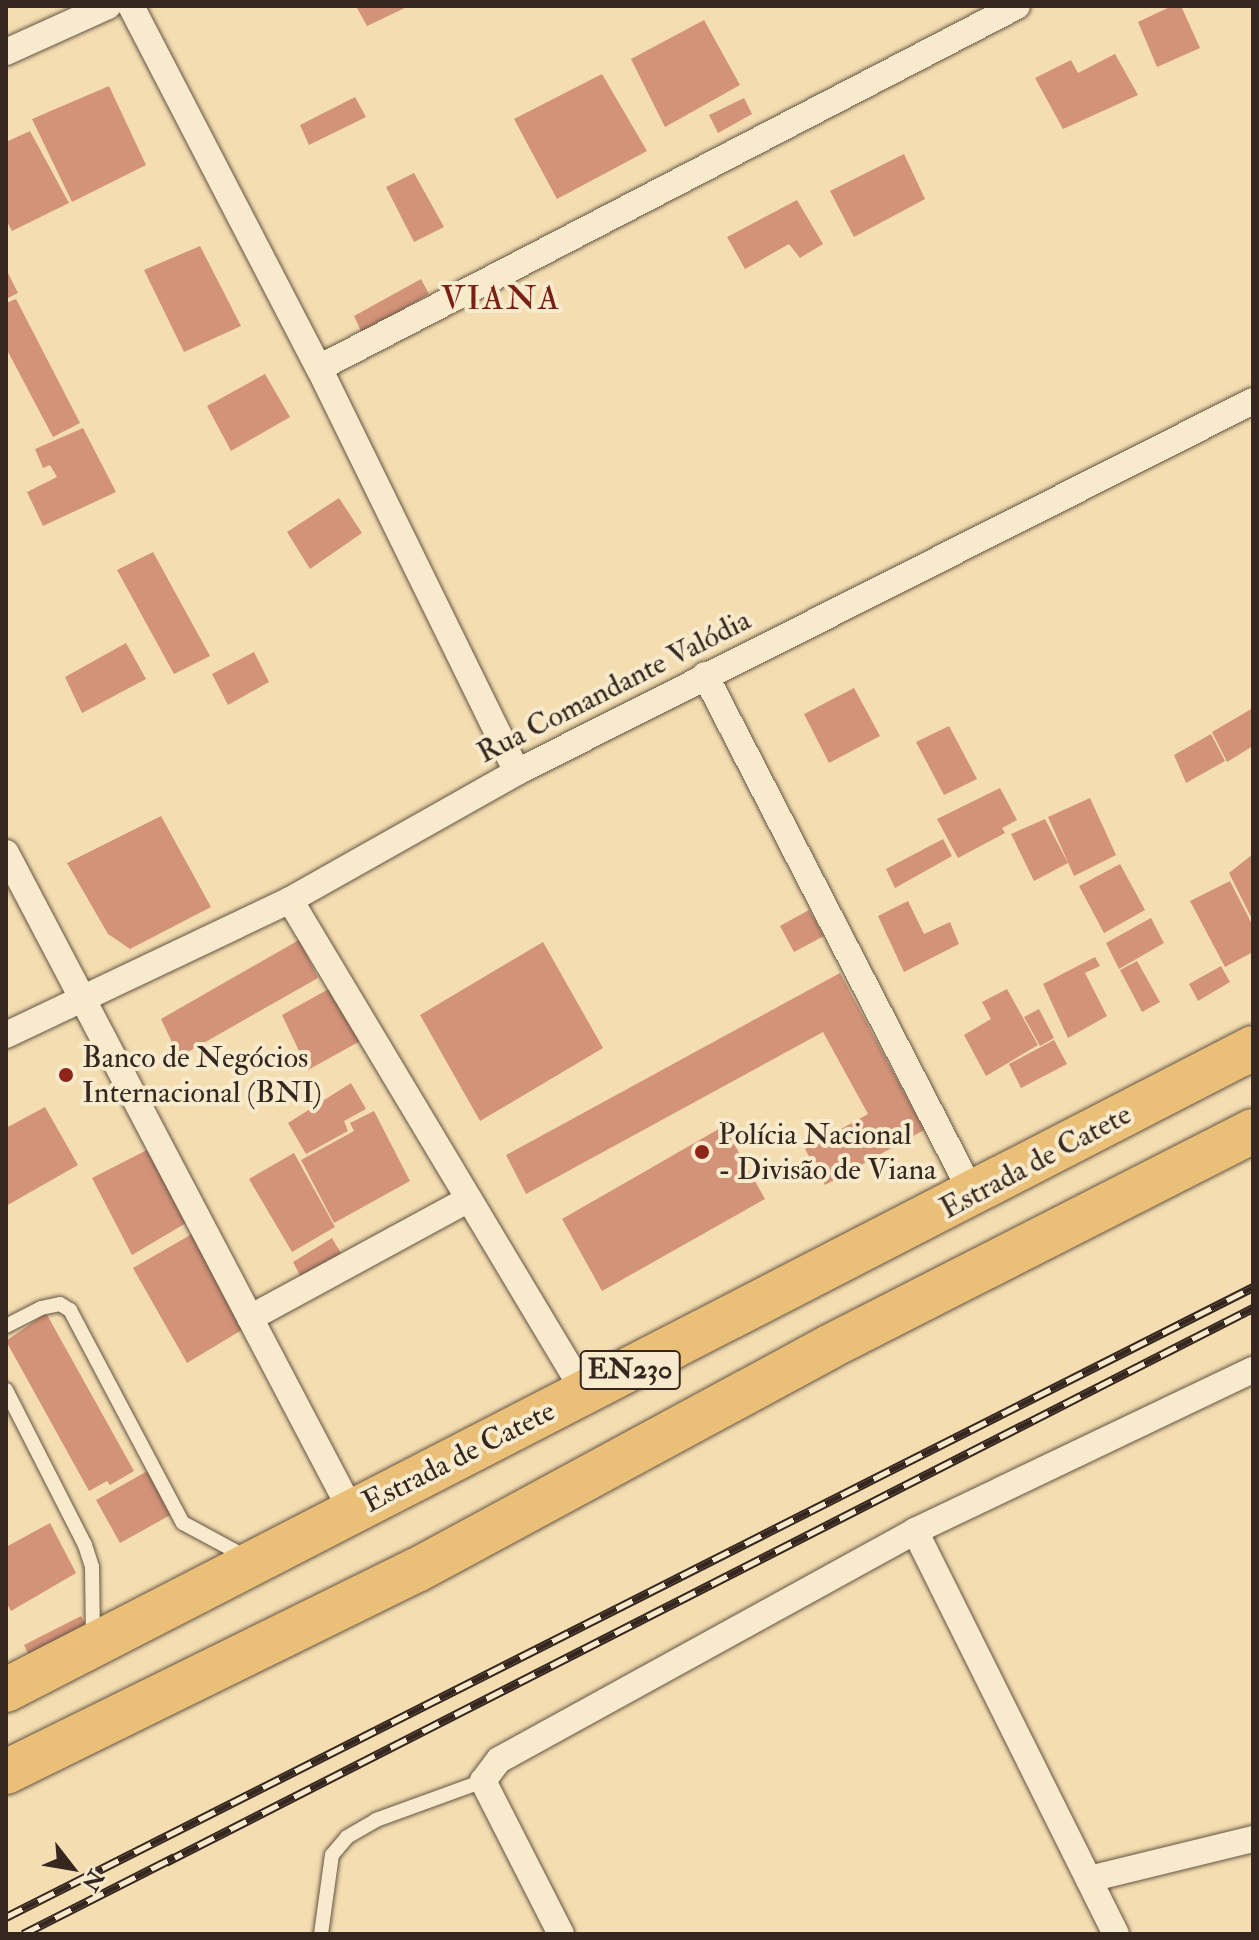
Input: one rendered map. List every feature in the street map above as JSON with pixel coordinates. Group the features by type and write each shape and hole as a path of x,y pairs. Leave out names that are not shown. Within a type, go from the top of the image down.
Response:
{"highway":[{"name":"Estrada de Catete","path":"6,1690 973,1195 1253,1048"},
{"name":"EN230","path":"6,1772 417,1570 829,1347 1253,1131"}],"street":[{"path":"6,52 108,6"},
{"path":"131,6 319,368 517,772"},
{"path":"319,368 1017,6"},
{"name":"Rua Comandante Valódia","path":"6,1035 290,900 517,772 1253,401"},
{"path":"705,675 973,1195"},
{"path":"6,853 352,1512"},
{"path":"290,900 585,1393"},
{"path":"250,1318 469,1199"},
{"path":"561,1934 483,1781 499,1760 915,1531 1253,1370"},
{"path":"915,1531 1116,1934"},
{"path":"1089,1879 1253,1839"}],"lane":[{"path":"6,1326 41,1308 60,1304 70,1310 183,1523 255,1561"},
{"path":"6,1390 85,1545 92,1567 93,1645"},
{"path":"321,1934 332,1855 347,1837 376,1820 483,1781"}],"building":[{"path":"356,6 409,6 367,26"},
{"path":"1172,6 1181,6 1200,48 1157,67 1138,22"},
{"path":"704,20 740,85 665,127 631,59"},
{"path":"1115,54 1138,95 1063,129 1035,78 1071,60 1078,73"},
{"path":"602,74 647,151 557,199 514,119"},
{"path":"109,86 146,165 72,202 32,119"},
{"path":"355,97 366,117 309,145 300,125"},
{"path":"744,98 752,114 718,133 709,115"},
{"path":"30,131 69,203 12,231 6,220 6,142"},
{"path":"904,154 925,199 854,237 830,191"},
{"path":"414,173 444,227 414,242 386,187"},
{"path":"797,200 823,244 800,258 789,244 745,269 727,237"},
{"path":"200,246 241,326 184,352 144,270"},
{"path":"6,269 18,293 6,299"},
{"path":"421,279 429,294 362,333 354,316"},
{"path":"16,299 80,423 53,437 6,348 6,303"},
{"path":"265,374 290,417 231,451 207,406"},
{"path":"83,428 116,492 43,526 27,492 57,477 50,465 43,468 35,449"},
{"path":"339,498 362,533 310,569 287,532"},
{"path":"153,552 210,656 174,674 117,570"},
{"path":"126,643 146,679 82,713 65,677"},
{"path":"254,652 269,682 228,705 212,674"},
{"path":"854,688 880,736 829,763 804,714"},
{"path":"1253,708 1253,746 1227,762 1212,732"},
{"path":"949,726 977,779 944,795 916,742"},
{"path":"1211,734 1225,761 1186,783 1174,755"},
{"path":"1000,788 1017,820 1002,828 1005,833 958,858 937,819"},
{"path":"1090,798 1116,855 1074,876 1048,817"},
{"path":"161,816 211,907 130,949 108,934 67,863"},
{"path":"1045,819 1068,863 1034,881 1011,834"},
{"path":"943,839 952,856 895,888 886,869"},
{"path":"1253,854 1253,921 1229,873"},
{"path":"1120,864 1145,910 1104,933 1079,886"},
{"path":"1230,881 1253,926 1253,952 1225,967 1190,901"},
{"path":"908,901 924,934 950,922 959,944 904,972 878,916"},
{"path":"809,910 824,936 794,952 780,926"},
{"path":"1151,918 1164,943 1119,969 1106,943"},
{"path":"299,940 318,978 179,1057 161,1019"},
{"path":"543,942 603,1048 480,1121 420,1015"},
{"path":"1095,957 1100,966 1085,973 1107,1016 1068,1038 1043,984"},
{"path":"1137,961 1160,1002 1142,1012 1120,970"},
{"path":"1221,966 1230,982 1198,1001 1189,984"},
{"path":"840,973 924,1130 825,1185 805,1149 868,1114 823,1032 526,1194 506,1155"},
{"path":"334,986 362,1040 308,1070 282,1015"},
{"path":"1007,989 1038,1045 986,1076 964,1035 991,1019 982,1002"},
{"path":"1039,1009 1054,1038 1040,1046 1024,1017"},
{"path":"1054,1040 1067,1064 1021,1088 1009,1064"},
{"path":"351,1083 366,1109 344,1121 348,1131 306,1154 288,1123"},
{"path":"45,1107 78,1165 6,1206 6,1128"},
{"path":"374,1111 410,1181 334,1223 301,1160 354,1131 350,1123"},
{"path":"724,1126 765,1199 602,1291 562,1219"},
{"path":"147,1150 186,1223 132,1255 92,1178"},
{"path":"294,1153 335,1227 292,1252 249,1179"},
{"path":"192,1234 245,1328 187,1363 133,1268"},
{"path":"332,1238 342,1255 302,1279 293,1262"},
{"path":"46,1313 134,1471 110,1485 107,1481 89,1491 6,1341"},
{"path":"151,1469 174,1513 120,1543 96,1500"},
{"path":"50,1523 76,1573 11,1611 6,1602 6,1547"},
{"path":"81,1616 89,1630 31,1659 24,1645"}],"railway":[{"path":"6,1917 1253,1287"},
{"path":"166,1862 1253,1308"},
{"path":"23,1934 175,1857"}],"place":[{"name":"Banco de Negócios Internacional (BNI)","path":"66,1075"},
{"name":"Polícia Nacional - Divisão de Viana","path":"702,1152"}],"district":[{"name":"VIANA","path":"501,299"}]}
